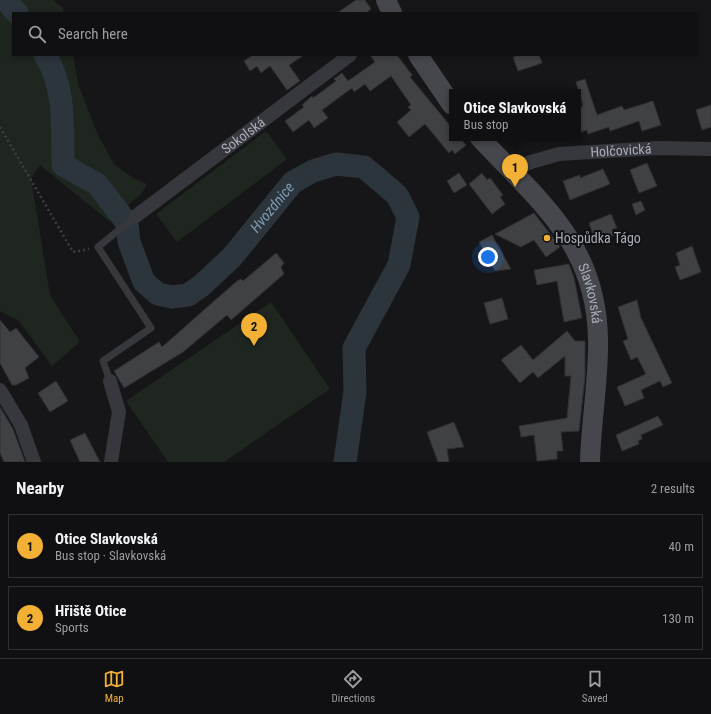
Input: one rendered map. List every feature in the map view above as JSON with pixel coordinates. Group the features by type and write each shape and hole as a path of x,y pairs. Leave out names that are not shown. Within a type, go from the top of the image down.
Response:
{"main road":[{"path":"386,0 392,12"},
{"path":"419,56 449,101"},
{"name":"Slavkovská","path":"483,141 543,205 568,235 590,282 596,310 598,340 590,462"}],"street":[{"name":"Sokolská","path":"136,216 349,56"},
{"name":"Holčovická","path":"511,171 531,162 559,154 658,148 711,149"},
{"path":"110,381 119,412 111,462"},
{"path":"0,390 21,424 34,462"}],"lane":[{"path":"110,381 103,361 151,328 98,247 136,216"}],"path":[{"path":"0,127 73,252 98,247"}],"shaded area":[{"path":"0,0 53,0 63,8 64,12 12,12 12,56 73,56 78,83 97,133 114,164 133,178 147,184 142,193 109,221 40,165 31,178 50,295 80,342 52,366 19,321 0,311"},
{"path":"266,131 287,159 177,242 156,214"},
{"path":"271,302 330,389 224,462 168,462 126,401"}],"building":[{"path":"356,0 365,0 371,9 367,12 338,12"},
{"path":"252,56 302,56 289,65 300,81 287,90 270,66 261,73 257,66 250,71 244,61"},
{"path":"371,56 398,56 412,75 410,77 449,124 449,141 463,141 466,145 455,154 452,150 449,153 425,124 409,137 397,122 411,110 408,107 411,105 391,76 370,91 365,84 354,92 352,88 322,110 328,118 314,128 309,120 293,132 285,121 304,107 302,105 312,96 313,98 336,81 334,79 342,73 348,81 375,62"},
{"path":"539,56 542,63 518,71 513,57"},
{"path":"585,79 597,115 622,106 624,110 653,101 661,125 642,131 639,121 610,131 609,127 588,134 587,130 581,132 581,106 583,106 581,89 578,89 576,82"},
{"path":"711,105 711,127 702,130 696,110"},
{"path":"647,163 657,186 639,193 630,170"},
{"path":"603,169 610,184 570,200 563,181 580,175 580,178"},
{"path":"459,173 467,185 454,193 447,181"},
{"path":"482,173 487,180 490,178 503,195 500,197 505,204 492,214 469,184"},
{"path":"641,201 645,210 636,215 632,204"},
{"path":"534,213 560,247 546,257 534,240 521,247 495,234"},
{"path":"611,214 617,228 612,229 614,235 596,242 589,223"},
{"path":"492,235 511,269 495,271 479,242"},
{"path":"692,246 701,272 680,280 675,267 680,265 676,253"},
{"path":"276,253 284,263 281,267 284,274 231,320 227,315 183,352 124,388 114,371 159,342 162,347 237,281 241,279 243,281"},
{"path":"569,264 574,278 582,318 564,322 557,281 537,285 534,270"},
{"path":"502,298 508,319 490,324 484,303"},
{"path":"637,300 641,318 672,383 663,387 660,381 641,390 644,398 625,406 617,387 646,374 637,357 631,360 623,341 628,339 618,307"},
{"path":"0,320 10,332 16,328 39,357 25,368 29,378 16,385 12,385 0,363"},
{"path":"567,331 575,341 585,341 585,377 579,431 561,432 563,451 557,451 557,459 537,461 534,435 521,437 519,426 567,418 571,376 565,376 565,356 538,378 533,372 520,383 501,360 521,345 533,360"},
{"path":"56,381 68,401 50,412 38,393"},
{"path":"0,407 13,429 25,462 4,462 0,453"},
{"path":"658,416 663,425 641,435 642,439 638,441 639,444 622,451 616,435"},
{"path":"454,422 464,447 447,449 449,462 438,462 427,432"},
{"path":"85,433 100,462 80,462 70,440"}],"waterway":[{"name":"Hvozdnice","path":"6,0 16,12"},
{"name":"Hvozdnice","path":"46,56 57,80 60,94 62,108 63,165 97,184 127,223 129,242 144,282 158,294 172,297 188,295 201,286 232,257 293,182 313,171 336,164 364,167 397,195 408,217 399,265 354,348 355,392 345,462"}],"place":[{"name":"Otice Slavkovská","path":"515,187"},
{"name":"Hospůdka Tágo","path":"547,238"},
{"name":"Hřiště Otice","path":"254,346"}]}
